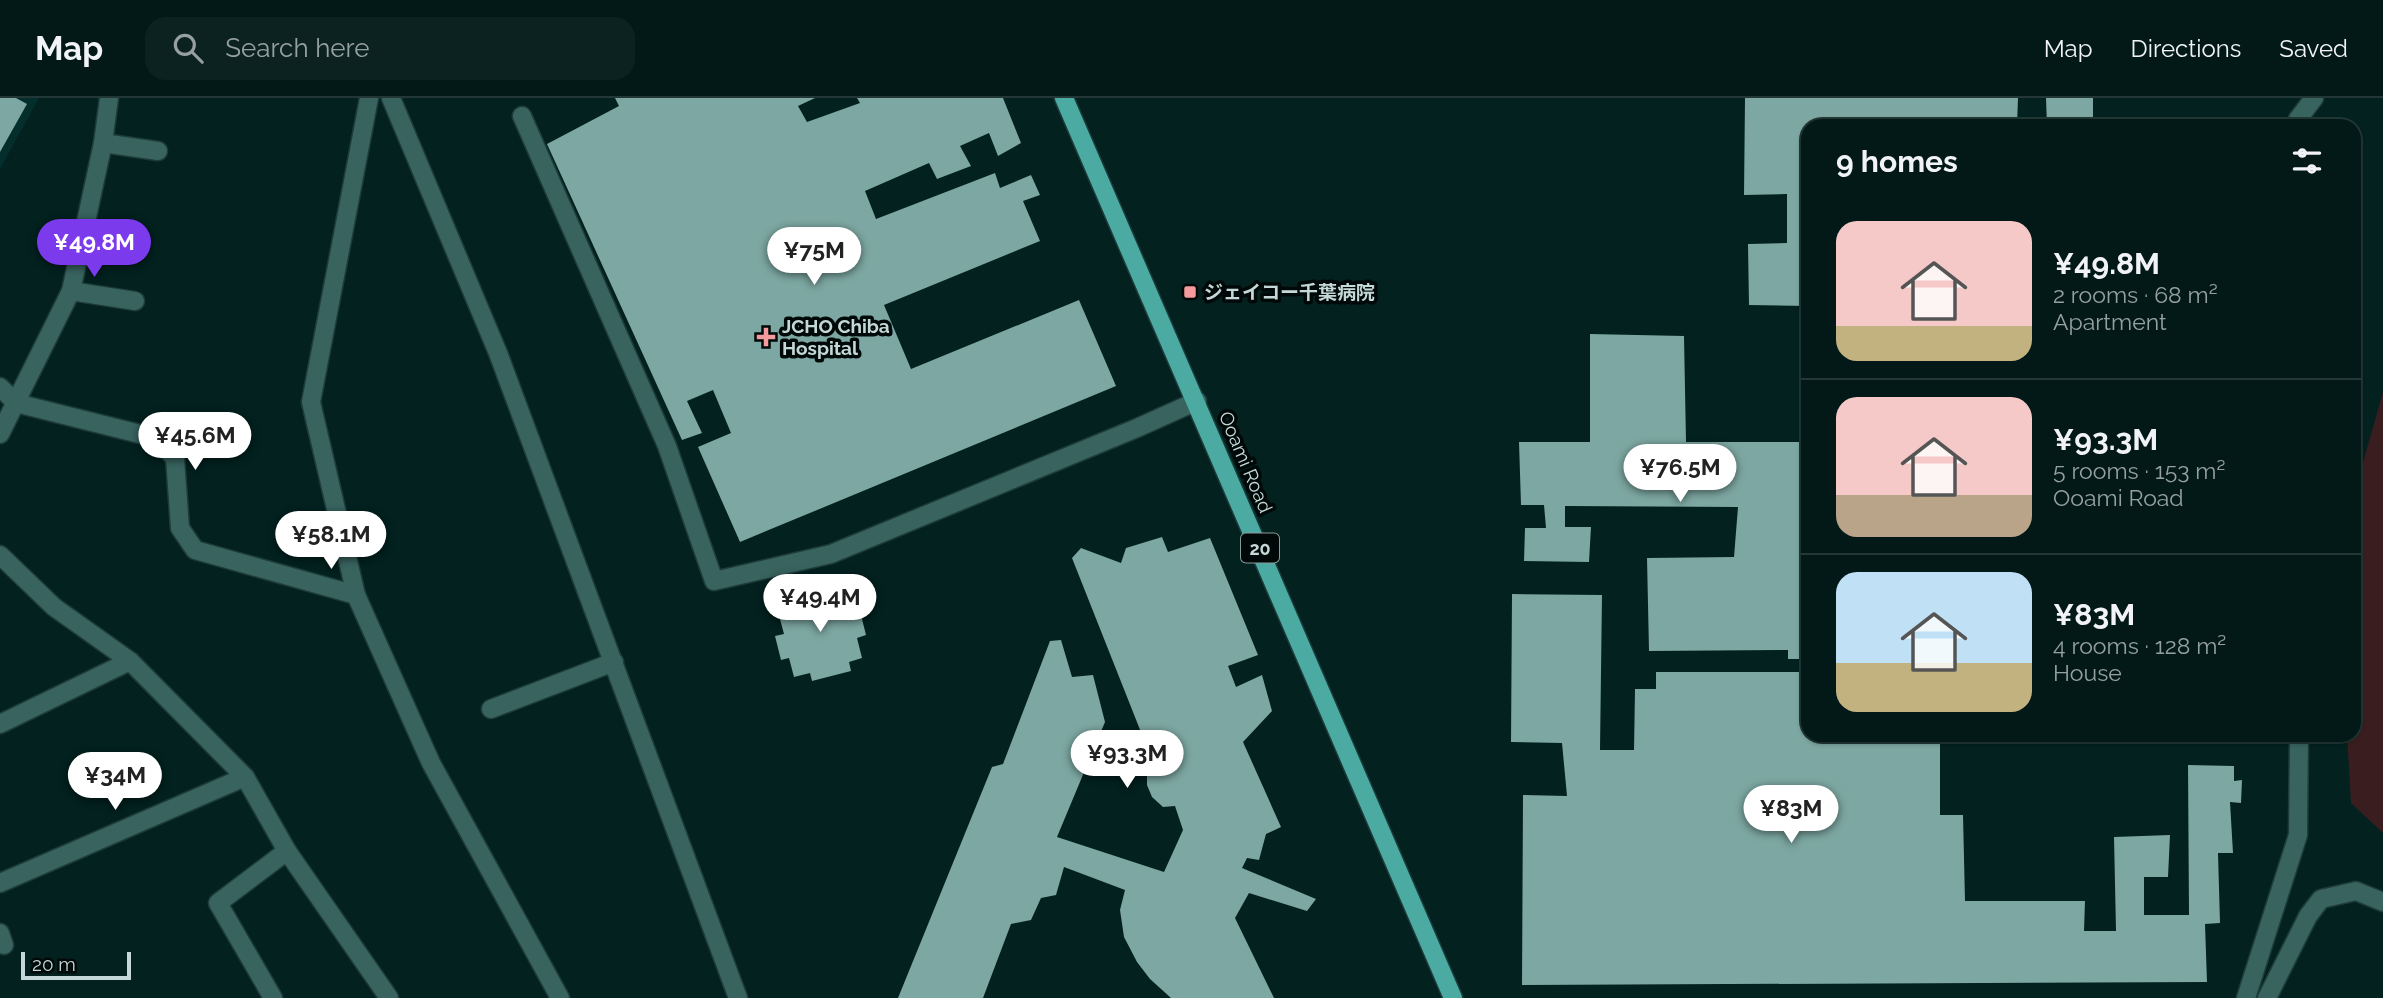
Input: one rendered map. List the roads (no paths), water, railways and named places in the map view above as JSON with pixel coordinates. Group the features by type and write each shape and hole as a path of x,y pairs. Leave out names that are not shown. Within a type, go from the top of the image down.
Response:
{"main road":[{"name":"Ooami Road","path":"1064,98 1453,998"}],"street":[{"path":"0,434 71,291 103,143 109,98"},
{"path":"369,98 311,402 356,595 431,763 560,998"},
{"path":"391,98 498,353 738,998"},
{"path":"2298,119 2314,98"},
{"path":"522,116 667,446 714,581 831,554 1197,401"},
{"path":"103,143 158,151"},
{"path":"71,291 135,301"},
{"path":"0,387 16,402 156,438 175,458 180,528 195,550 356,595"},
{"path":"0,555 54,607 130,661 245,777 287,851 389,998"},
{"path":"0,724 130,661"},
{"path":"491,709 614,662"},
{"path":"2246,998 2298,835 2299,742"},
{"path":"0,883 245,777"},
{"path":"273,998 218,903 287,851"},
{"path":"2267,998 2308,915 2321,899 2357,891 2383,902"}],"place":[{"name":"ジェイコー千葉病院","path":"1190,292"},
{"name":"JCHO Chiba Hospital","path":"766,337"}]}
